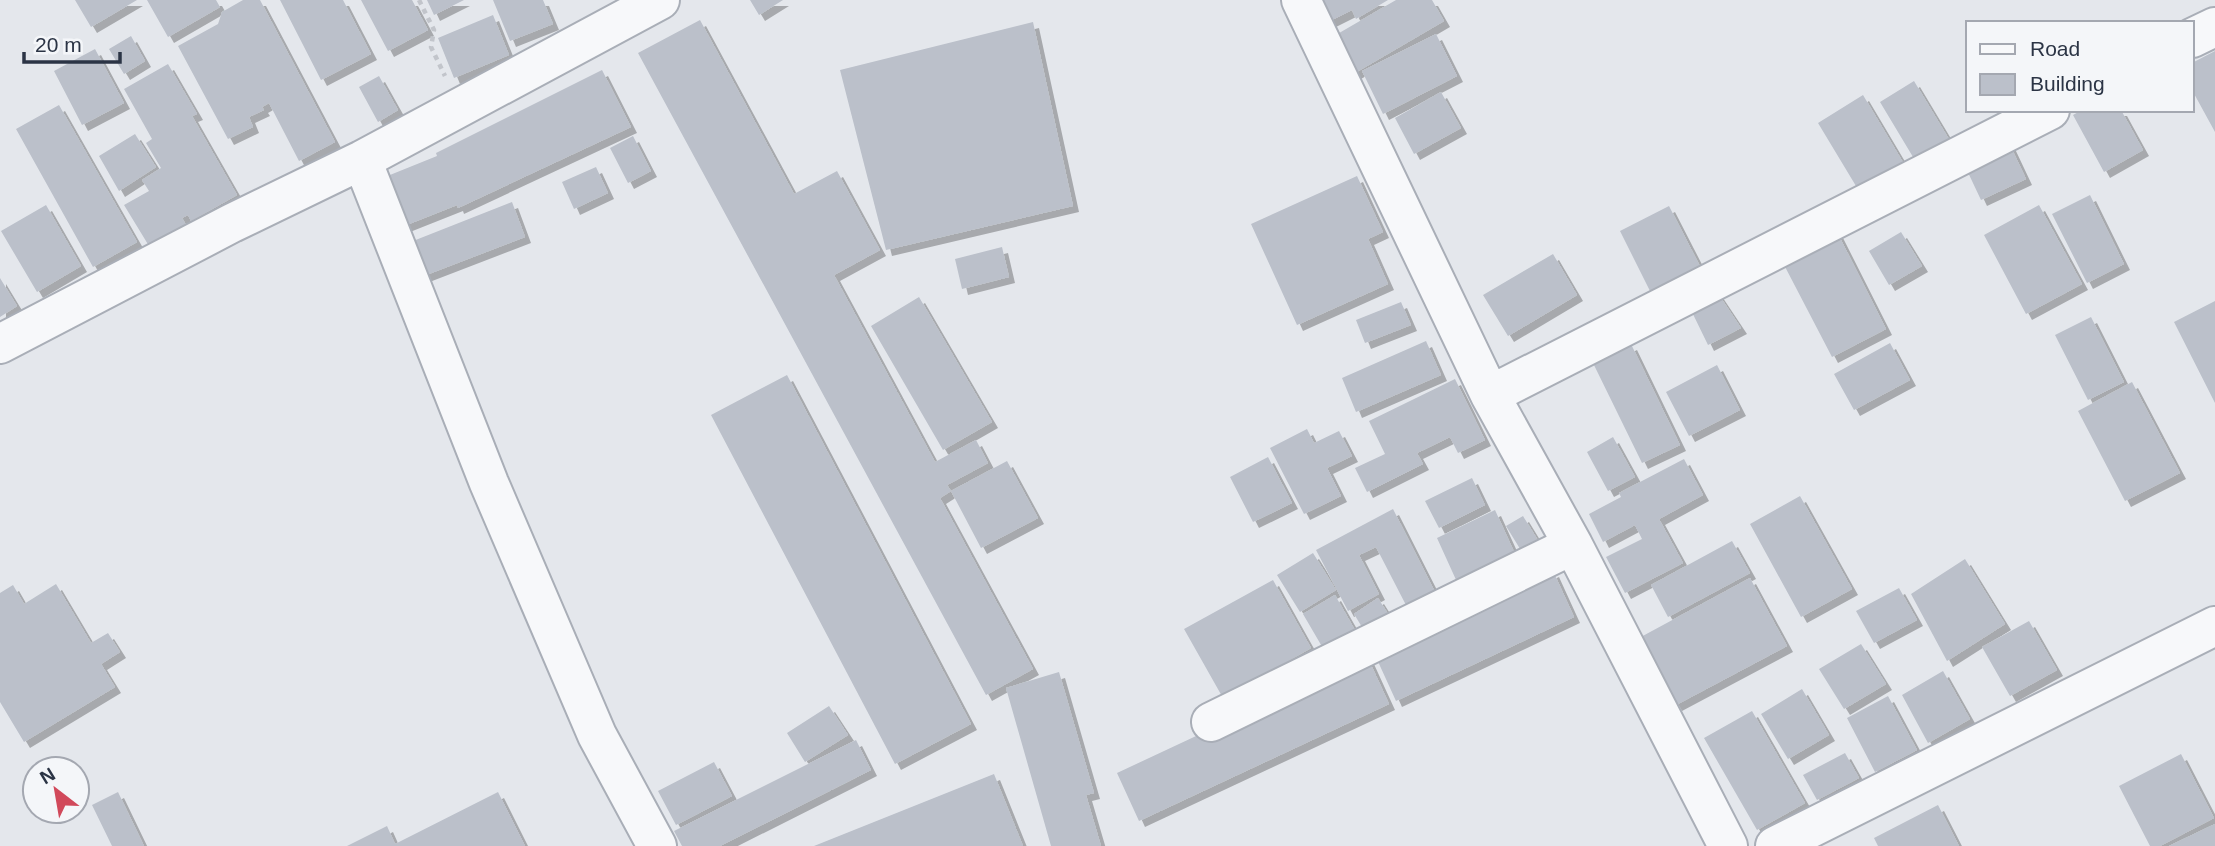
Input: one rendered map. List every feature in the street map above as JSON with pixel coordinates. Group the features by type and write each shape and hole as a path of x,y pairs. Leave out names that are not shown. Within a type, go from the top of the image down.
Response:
{"street":[{"path":"1301,0 1490,395 1573,545 1728,846"},
{"path":"0,344 232,223 362,160 641,4"},
{"path":"2194,37 2215,27"},
{"path":"1490,395 2046,112"},
{"path":"362,160 484,470 592,722 657,846"},
{"path":"1211,722 1573,545"},
{"path":"1775,846 2215,626"}],"path":[{"path":"419,0 435,30 431,47 460,107"}],"building":[{"path":"75,0 137,0 91,27"},
{"path":"147,0 216,0 220,7 168,37"},
{"path":"243,0 260,0 335,142 299,161 269,103 262,107 264,110 249,117 253,127 228,139 178,46 218,24 222,12"},
{"path":"280,0 343,0 371,54 321,80"},
{"path":"361,0 412,0 428,30 388,51"},
{"path":"427,0 464,0 434,15"},
{"path":"493,0 543,0 553,24 510,41"},
{"path":"750,0 783,0 759,15"},
{"path":"1316,0 1388,0 1356,19 1352,10 1328,22"},
{"path":"1396,0 1432,0 1444,21 1355,73 1334,36"},
{"path":"493,15 509,55 454,78 438,38"},
{"path":"700,20 794,194 837,171 880,250 834,275 935,462 976,440 988,463 947,485 951,491 940,498 1033,669 986,695 638,53"},
{"path":"1033,22 1073,206 886,250 840,70"},
{"path":"1436,34 1457,76 1383,114 1362,71"},
{"path":"131,36 145,61 124,74 109,49"},
{"path":"95,49 124,103 82,125 54,71"},
{"path":"2215,51 2215,132 2194,94 2194,62"},
{"path":"168,64 197,114 192,116 237,195 191,221 188,215 182,218 186,225 149,246 124,205 149,191 142,180 161,168 146,143 152,139 124,89"},
{"path":"602,70 631,127 458,208 457,205 399,228 380,179 437,156 436,153"},
{"path":"379,76 398,110 378,122 359,87"},
{"path":"1914,81 1953,146 1919,167 1880,102"},
{"path":"1441,92 1461,128 1414,154 1395,118"},
{"path":"1863,95 1904,164 1859,191 1818,123"},
{"path":"59,105 137,242 93,267 16,129"},
{"path":"2078,112 2122,112 2143,150 2104,172 2073,115"},
{"path":"135,134 156,167 119,191 99,156"},
{"path":"633,136 651,171 628,183 610,148"},
{"path":"2009,143 2026,179 1981,200 1964,164"},
{"path":"596,167 608,193 574,209 562,182"},
{"path":"1357,176 1383,232 1368,239 1388,284 1297,325 1251,224"},
{"path":"2090,195 2124,264 2087,283 2052,214"},
{"path":"512,202 525,237 421,277 408,243"},
{"path":"46,205 81,266 37,292 1,231"},
{"path":"2039,205 2082,284 2026,314 1984,235"},
{"path":"1669,206 1706,278 1656,303 1620,231"},
{"path":"1837,232 1886,329 1832,357 1782,261"},
{"path":"1901,232 1922,266 1889,285 1869,251"},
{"path":"1002,247 1009,277 962,289 955,259"},
{"path":"1553,254 1577,295 1508,336 1483,295"},
{"path":"0,278 17,306 0,317"},
{"path":"1717,292 1741,328 1708,345 1690,308"},
{"path":"919,297 992,422 943,450 871,326"},
{"path":"2215,301 2215,403 2174,322"},
{"path":"1401,302 1411,325 1365,343 1356,320"},
{"path":"2091,317 2124,382 2088,400 2055,335"},
{"path":"1426,341 1441,375 1356,412 1342,378"},
{"path":"1890,343 1910,380 1854,410 1834,374"},
{"path":"1631,344 1680,445 1642,463 1593,363"},
{"path":"1717,365 1740,410 1689,436 1666,392"},
{"path":"787,375 971,724 895,764 711,415"},
{"path":"1455,379 1485,440 1458,453 1450,437 1417,453 1423,464 1367,492 1355,468 1385,454 1369,421"},
{"path":"2132,382 2180,473 2125,501 2078,411"},
{"path":"1307,429 1314,443 1339,431 1352,456 1327,468 1341,496 1304,514 1270,448"},
{"path":"1613,437 1635,477 1608,491 1587,452"},
{"path":"1268,457 1292,503 1253,522 1230,477"},
{"path":"1684,459 1703,495 1659,519 1683,563 1625,593 1606,557 1642,539 1635,525 1603,542 1589,514 1621,497 1619,493"},
{"path":"1007,461 1038,518 981,548 951,491"},
{"path":"1472,478 1485,505 1439,528 1425,501"},
{"path":"1800,496 1852,589 1801,617 1750,524"},
{"path":"1393,509 1436,594 1408,609 1376,547 1359,555 1379,594 1348,611 1316,550"},
{"path":"1495,510 1515,554 1457,582 1437,538"},
{"path":"1523,516 1542,547 1525,557 1506,526"},
{"path":"1732,541 1750,573 1668,617 1651,585"},
{"path":"1313,553 1336,590 1300,612 1277,575"},
{"path":"1965,559 2005,624 1947,661 1911,594"},
{"path":"1553,571 1574,617 1396,701 1375,655"},
{"path":"1750,578 1787,646 1676,705 1639,638"},
{"path":"1273,580 1311,648 1223,698 1184,629"},
{"path":"56,584 91,643 108,633 120,652 101,664 115,687 24,742 0,702 0,593 13,585 24,604"},
{"path":"1899,588 1917,620 1874,643 1856,611"},
{"path":"1335,595 1356,632 1324,650 1303,614"},
{"path":"1378,598 1390,617 1365,632 1354,614"},
{"path":"2029,621 2057,670 2010,696 1982,647"},
{"path":"1861,644 1886,684 1844,709 1819,669"},
{"path":"1367,656 1389,704 1139,821 1117,773"},
{"path":"1943,671 1970,719 1928,743 1902,695"},
{"path":"1059,672 1094,793 1086,795 1101,846 1051,846 1006,688"},
{"path":"1802,689 1829,735 1788,759 1761,714"},
{"path":"1888,696 1917,750 1875,772 1847,718"},
{"path":"829,706 848,735 805,762 787,733"},
{"path":"1752,711 1805,803 1757,830 1704,738"},
{"path":"856,740 871,770 720,846 682,846 674,831"},
{"path":"1845,753 1859,778 1817,800 1803,775"},
{"path":"2181,754 2214,818 2160,846 2150,846 2119,786"},
{"path":"714,762 732,796 676,825 658,791"},
{"path":"994,774 1023,846 814,846"},
{"path":"118,792 144,846 112,846 92,805"},
{"path":"498,792 525,846 347,846 387,826 395,844"},
{"path":"1938,805 1959,846 1878,846 1874,838"},
{"path":"2215,824 2215,846 2169,846"}]}
